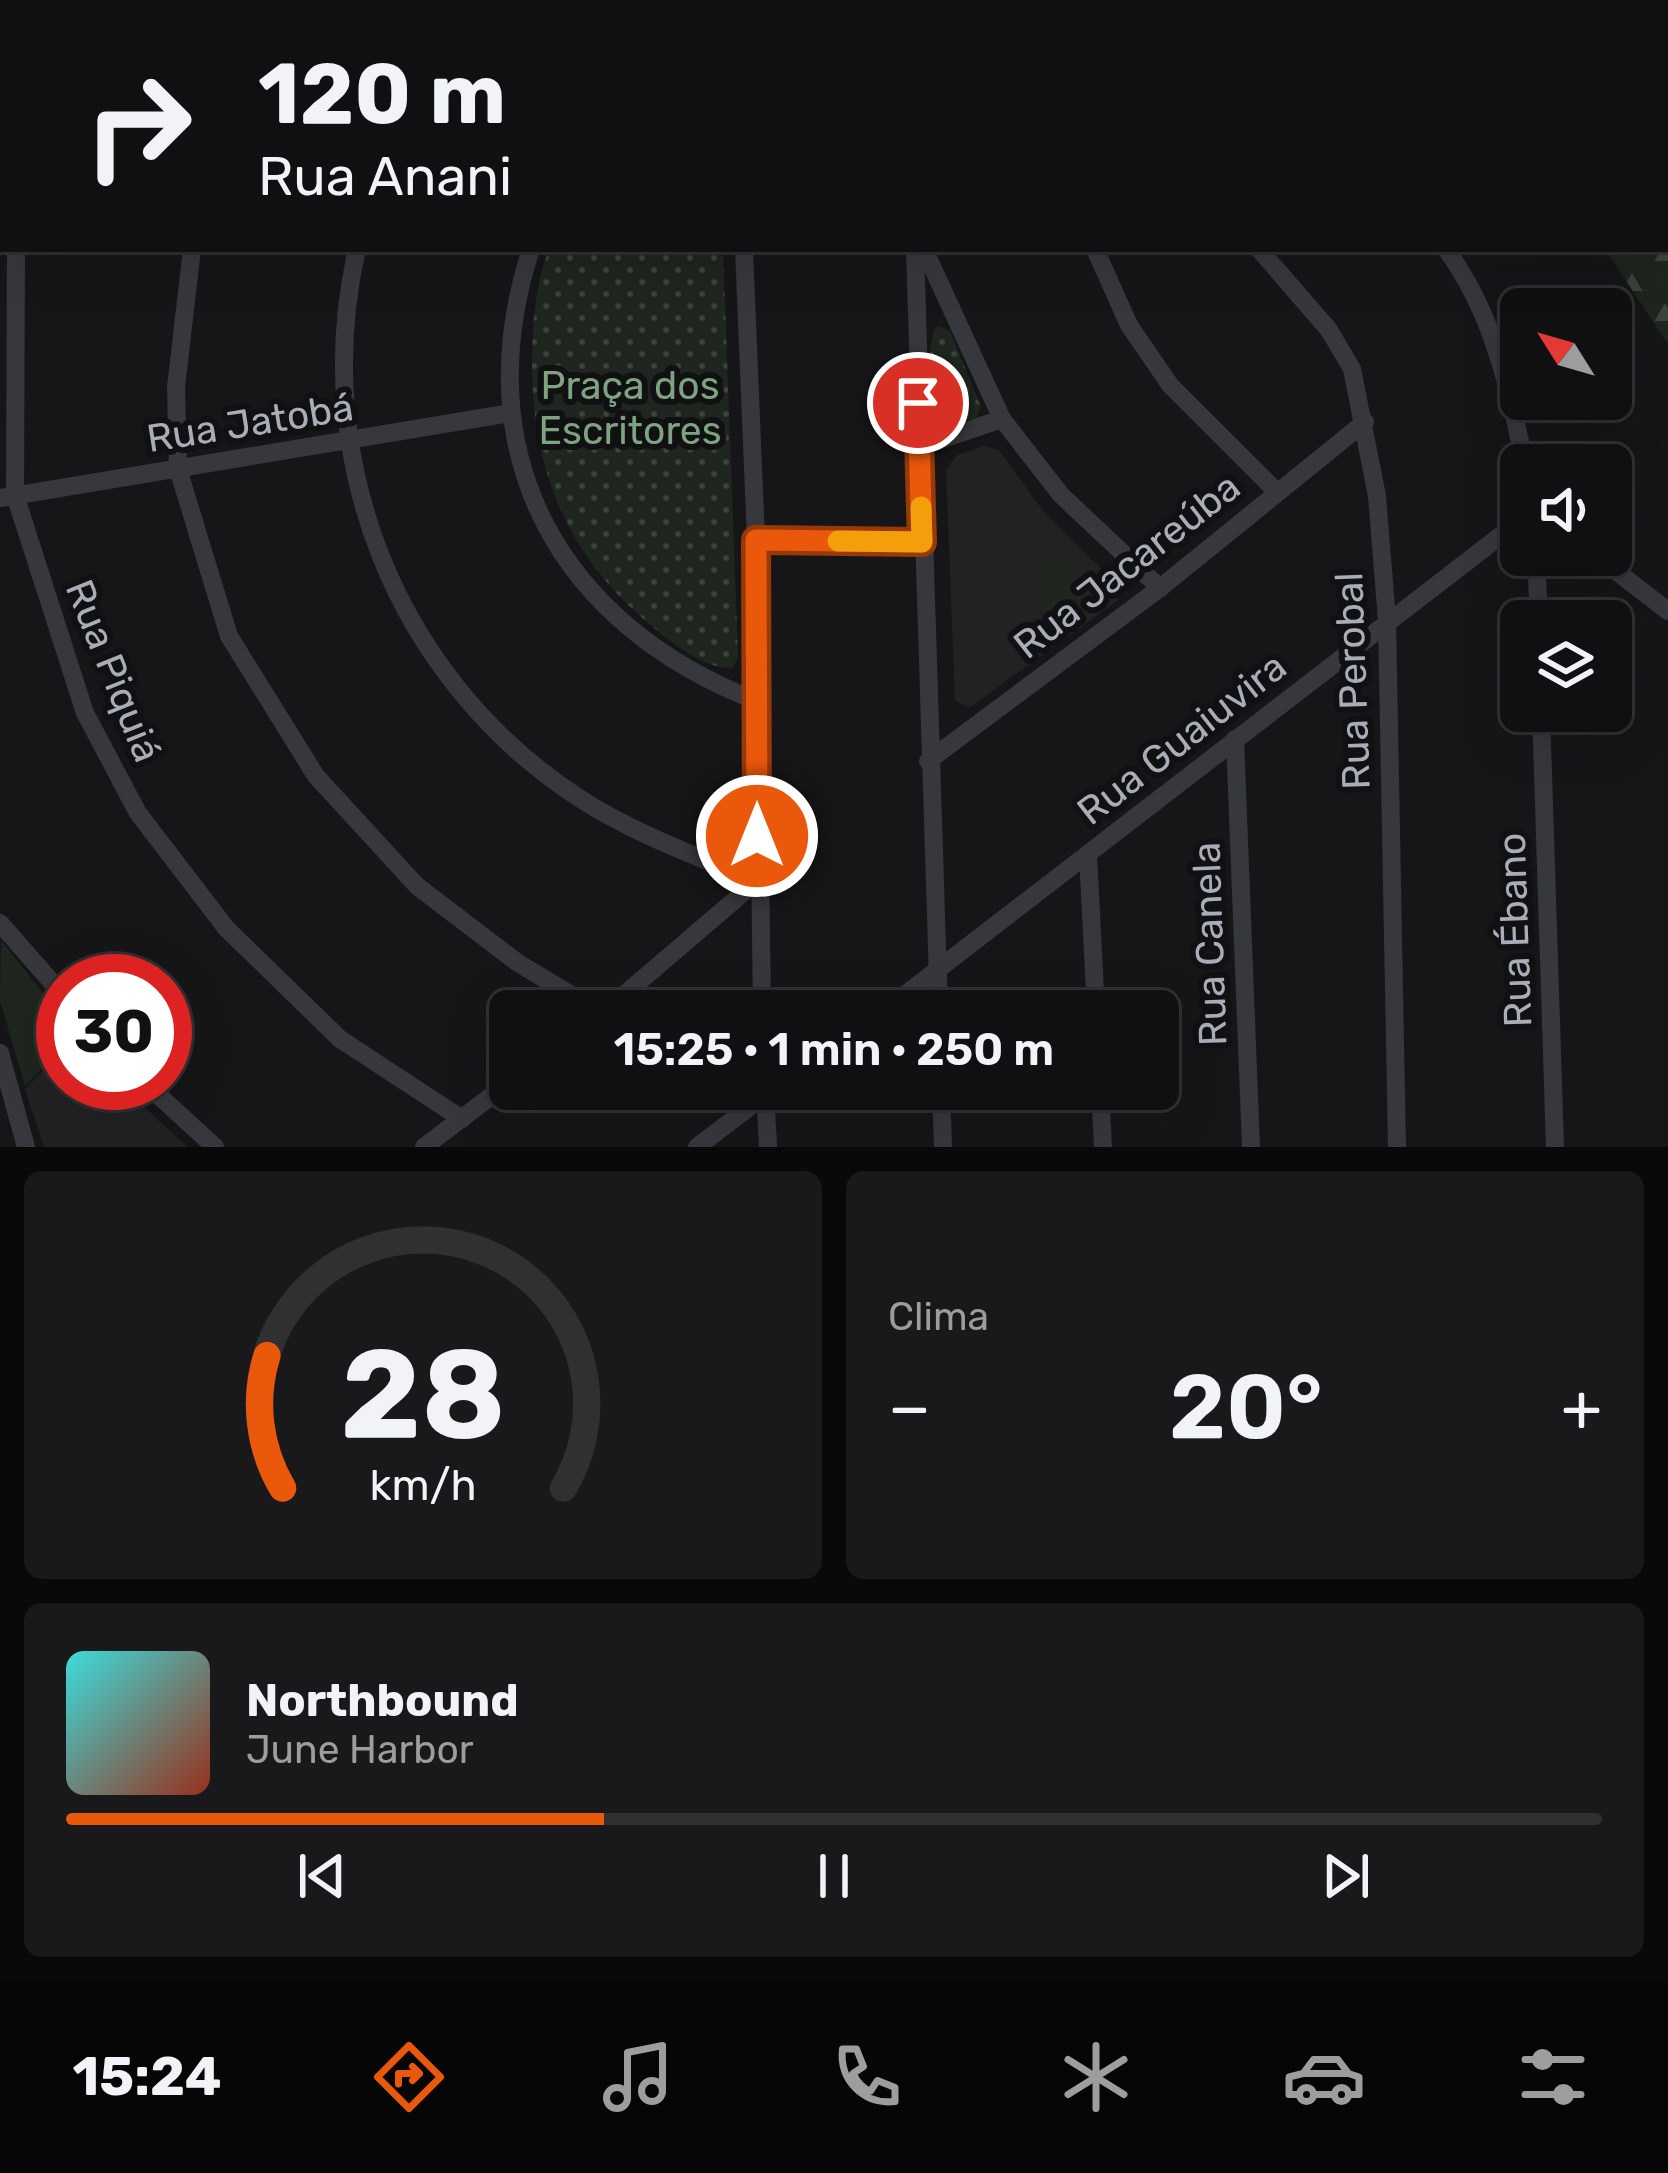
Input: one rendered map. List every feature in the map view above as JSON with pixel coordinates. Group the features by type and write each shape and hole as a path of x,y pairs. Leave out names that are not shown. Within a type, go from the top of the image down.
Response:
{"street":[{"name":"Rua Piquiá","path":"16,252 8,496 85,712 138,813 226,928 340,1039 462,1119"},
{"path":"192,252 176,387 178,469 229,636 316,776 417,886 518,963 565,990"},
{"path":"357,252 344,337 347,442 365,517 390,580 424,643 463,697 575,795 650,836 757,881"},
{"path":"530,252 511,335 511,413 528,480 550,534 599,601 667,658 757,701"},
{"path":"744,252 756,540 761,990"},
{"path":"919,252 922,542 938,990"},
{"path":"920,252 1003,419 1076,511 1160,588"},
{"path":"1096,252 1129,325 1170,385 1275,490"},
{"name":"Rua Perobal","path":"1262,252 1329,330 1352,369 1365,422 1387,620 1397,1147"},
{"path":"1447,252 1472,285 1500,350 1520,444"},
{"name":"Rua Jatobá","path":"8,496 511,413"},
{"path":"920,447 1003,419"},
{"name":"Rua Jacareúba","path":"928,761 1160,588 1275,490 1365,422"},
{"name":"Rua Guaiuvira","path":"914,990 1500,536"},
{"path":"756,540 922,542"},
{"path":"1623,576 1668,610"},
{"name":"Rua Ébano","path":"1542,732 1555,1147"},
{"name":"Rua Canela","path":"1235,739 1251,1147"},
{"path":"1088,855 1095,990"},
{"path":"626,990 757,881"},
{"path":"0,923 36,964"},
{"path":"0,1053 26,1147"},
{"path":"424,1147 489,1098"},
{"path":"175,1110 215,1147"},
{"path":"697,1147 744,1110"},
{"path":"768,1110 768,1147"},
{"path":"942,1110 943,1147"},
{"path":"1101,1110 1103,1147"}],"shaded area":[{"path":"984,446 999,450 1044,512 1121,588 1117,601 969,708 955,700 946,470 957,455"},
{"path":"36,1078 36,1110 148,1110 187,1147 44,1147 25,1089"}],"green space":[{"name":"Praça dos Escritores","path":"548,252 723,252 738,658 732,668 690,654 622,599 597,570 559,507 538,436 533,398 534,317"},
{"path":"1607,252 1668,252 1668,344"},
{"path":"938,326 950,331 981,407 976,419 949,422 939,403 930,360"},
{"path":"1074,556 1076,611 1042,613 1041,558"},
{"path":"1,940 36,984 36,1075 25,1086 0,1001"}],"slow traffic":[{"path":"838,541 922,542 921,507"}],"route":[{"path":"757,836 756,540 922,542 918,403"}]}
